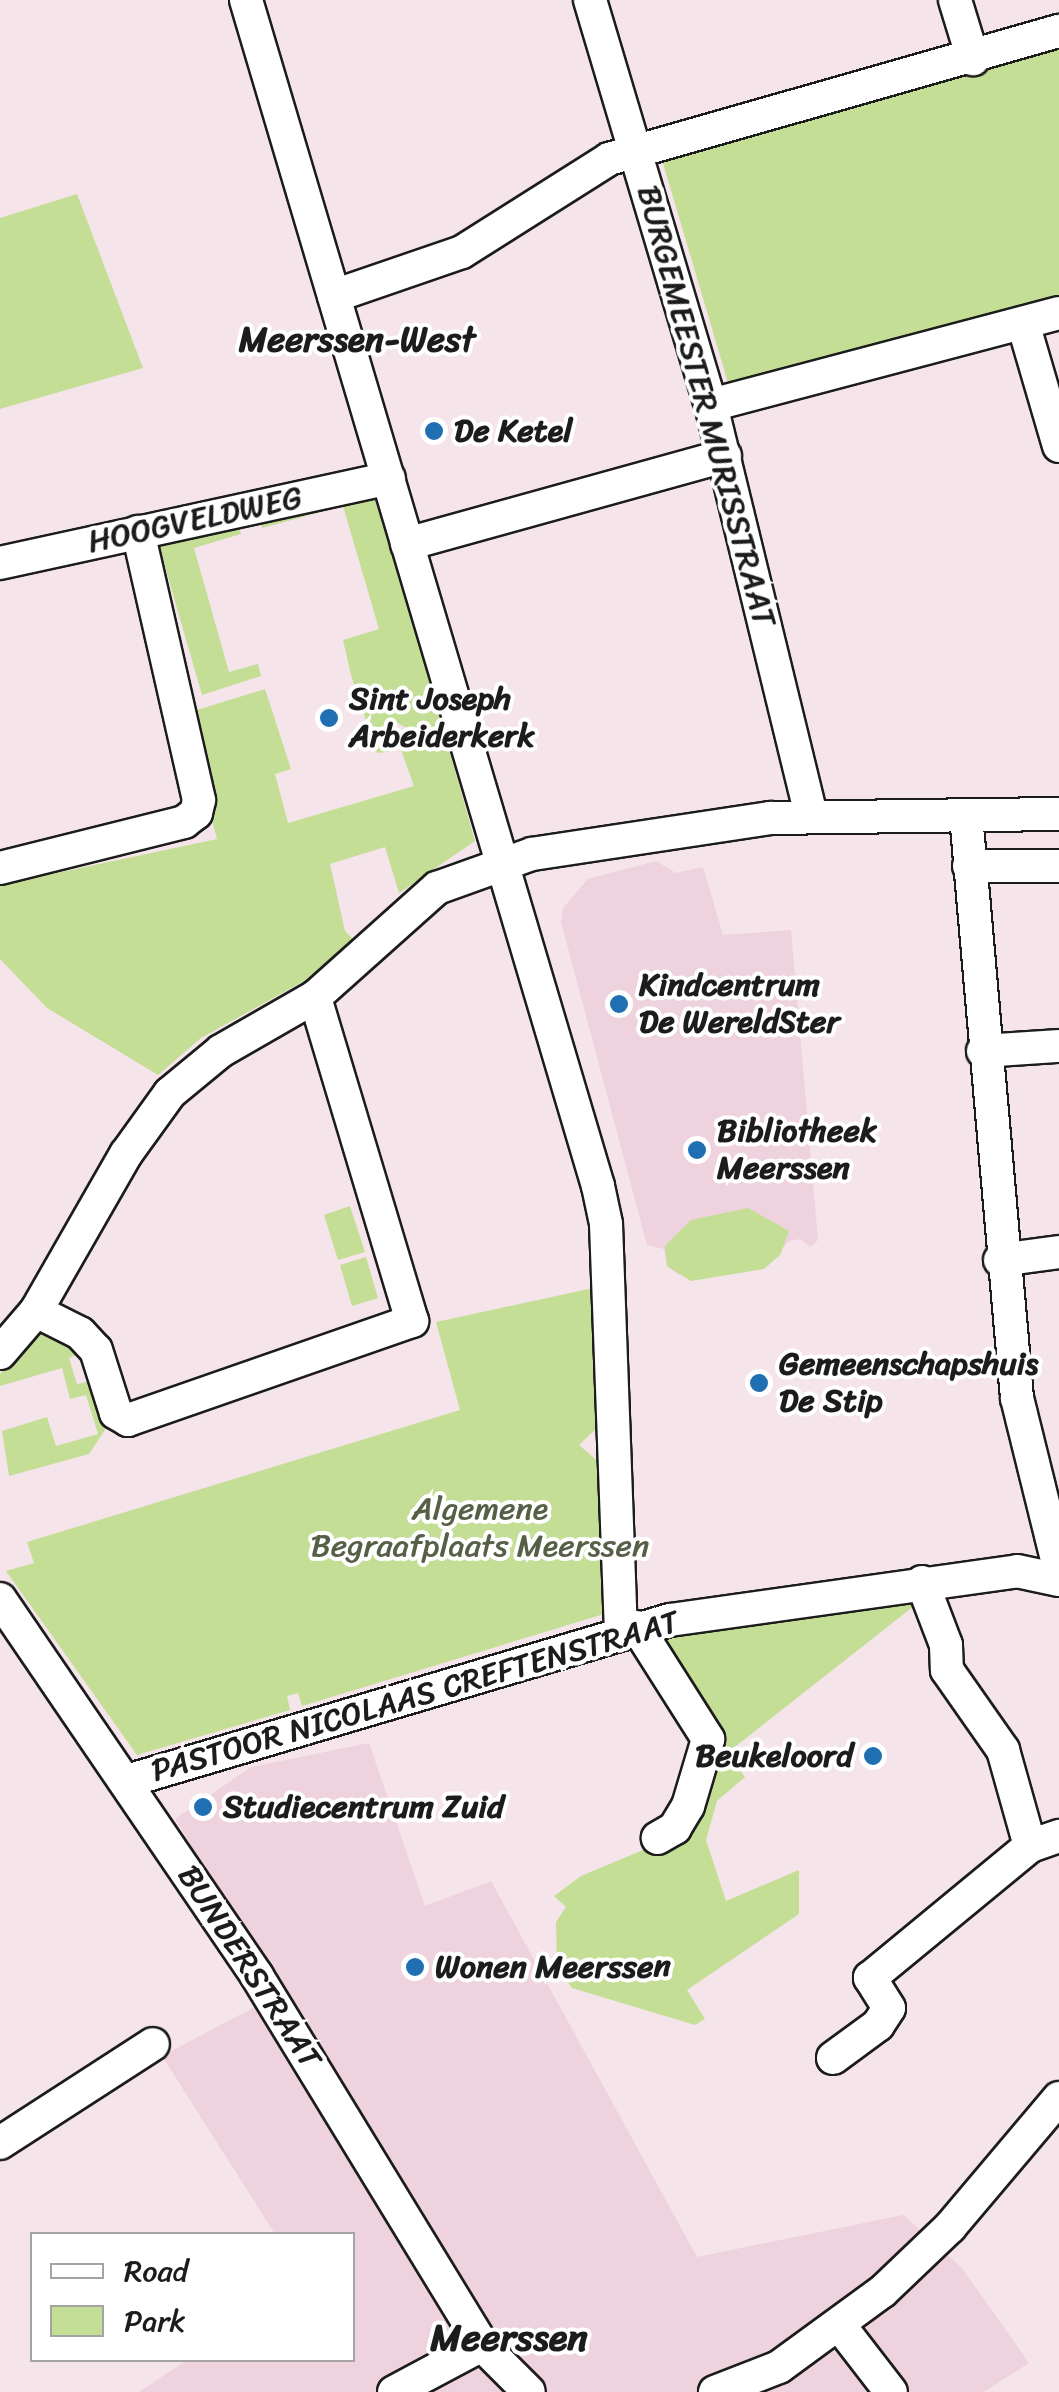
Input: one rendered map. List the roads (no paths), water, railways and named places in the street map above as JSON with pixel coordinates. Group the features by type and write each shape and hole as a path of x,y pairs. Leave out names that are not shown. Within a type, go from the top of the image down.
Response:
{"street":[{"path":"246,0 505,862 606,1224 629,1629 708,1738 688,1806 675,1828 658,1838"},
{"name":"BURGEMEESTER MURISSTRAAT","path":"590,0 725,456 811,814"},
{"path":"955,0 973,59"},
{"path":"334,296 462,252 610,159 973,59 1059,31"},
{"path":"711,406 1059,313"},
{"path":"1023,323 1059,446"},
{"path":"408,544 725,456"},
{"name":"HOOGVELDWEG","path":"0,563 389,478"},
{"path":"0,868 184,822 196,812 199,800 138,532"},
{"path":"0,1353 36,1310 126,1154 170,1092 221,1051 315,997 418,900 463,875 505,862 811,814 1059,814"},
{"path":"966,815 1000,1260 1017,1398 1059,1568"},
{"path":"969,866 1059,866"},
{"path":"36,1310 80,1333 96,1350 116,1413 128,1420 412,1321 315,997"},
{"path":"984,1051 1059,1046"},
{"path":"1000,1260 1059,1252"},
{"name":"PASTOOR NICOLAAS CREFTENSTRAAT","path":"127,1781 629,1629 922,1582 1017,1571 1059,1580"},
{"path":"833,2058 878,2024 889,2008 870,1978 1044,1841 1003,1750 947,1670 946,1645 922,1582"},
{"name":"BUNDERSTRAAT","path":"0,1598 127,1781 298,2040 482,2346 529,2392"},
{"path":"0,2143 153,2044"},
{"path":"715,2392 764,2375 840,2326 950,2227 1059,2098"},
{"path":"840,2326 890,2392"},
{"path":"394,2392 482,2346"}],"place":[{"name":"De Ketel","path":"434,431"},
{"name":"Sint Joseph Arbeiderkerk","path":"329,718"},
{"name":"Kindcentrum De WereldSter","path":"619,1004"},
{"name":"Bibliotheek Meerssen","path":"697,1150"},
{"name":"Gemeenschapshuis De Stip","path":"759,1383"},
{"name":"Beukeloord","path":"873,1756"},
{"name":"Studiecentrum Zuid","path":"203,1807"},
{"name":"Wonen Meerssen","path":"415,1967"}],"district":[{"name":"Meerssen-West","path":"357,339"},
{"name":"Meerssen","path":"509,2338"}],"park label":[{"name":"Algemene Begraafplaats Meerssen","path":"480,1528"}]}
